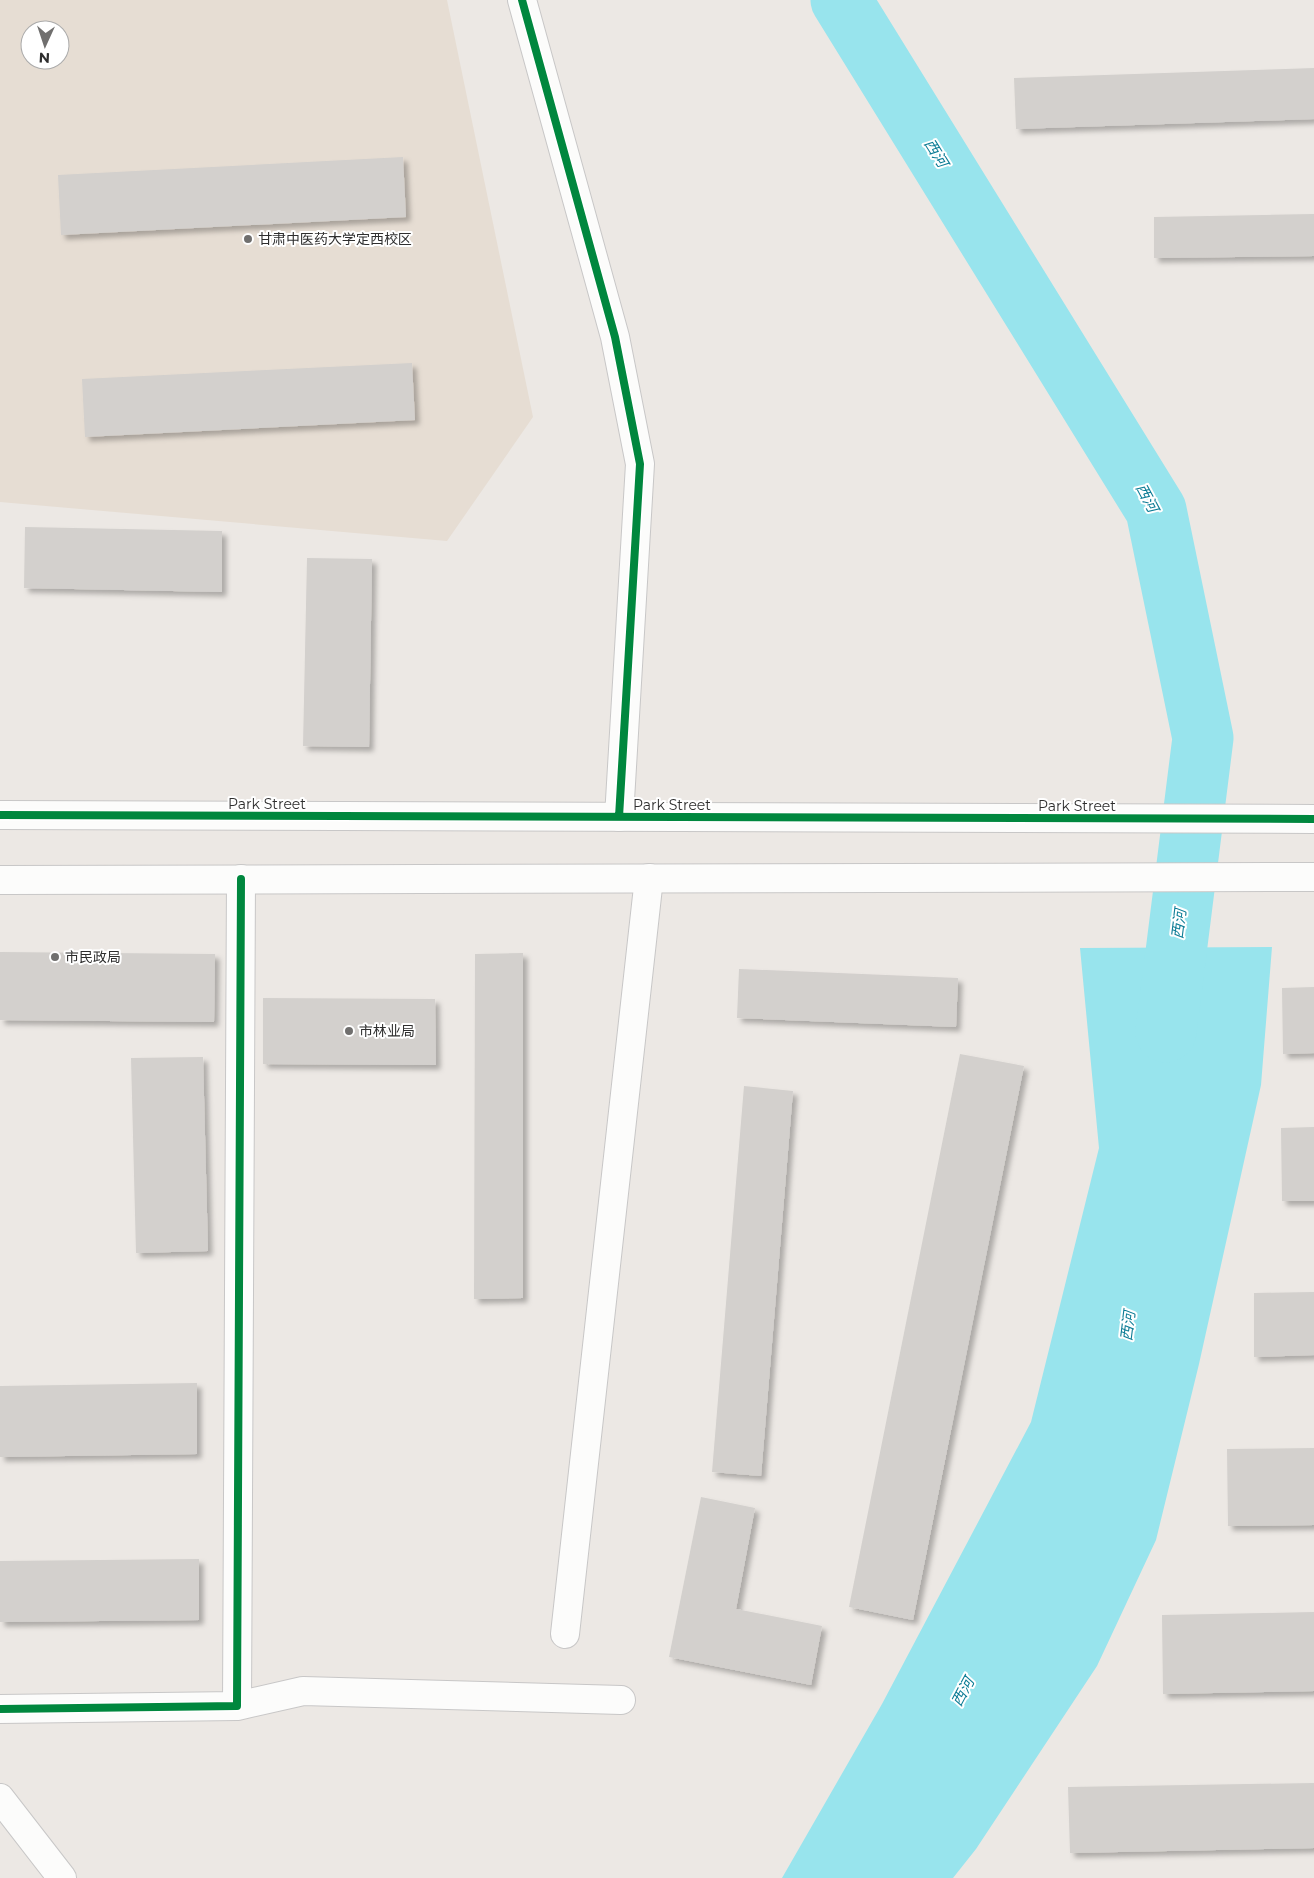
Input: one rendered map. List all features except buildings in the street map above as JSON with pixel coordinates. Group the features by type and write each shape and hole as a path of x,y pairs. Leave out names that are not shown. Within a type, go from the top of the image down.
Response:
{"street":[{"path":"522,0 615,337 640,464 619,817"},
{"name":"Park Street","path":"0,815 1304,819"},
{"path":"0,880 1029,876 1314,877"},
{"path":"565,1634 649,878"},
{"path":"237,1706 241,879"},
{"path":"0,1709 237,1706 303,1691 621,1700"},
{"path":"0,1798 62,1878"}],"shaded area":[{"name":"甘肃中医药大学定西校区","path":"0,0 447,0 533,417 447,541 0,502"}],"water":[{"path":"1272,947 1261,1085 1199,1364 1156,1540 1097,1666 976,1849 953,1878 782,1878 882,1704 1031,1422 1099,1148 1080,948"}],"waterway":[{"name":"西河","path":"841,0 1156,510 1203,738 1166,1032"}],"cycle path":[{"path":"522,0 615,337 640,464 619,817"},
{"path":"0,815 1314,819"},
{"path":"0,1709 237,1706 241,879"}],"place":[{"name":"甘肃中医药大学定西校区","path":"248,239"},
{"name":"市民政局","path":"55,957"},
{"name":"市林业局","path":"349,1031"}]}
